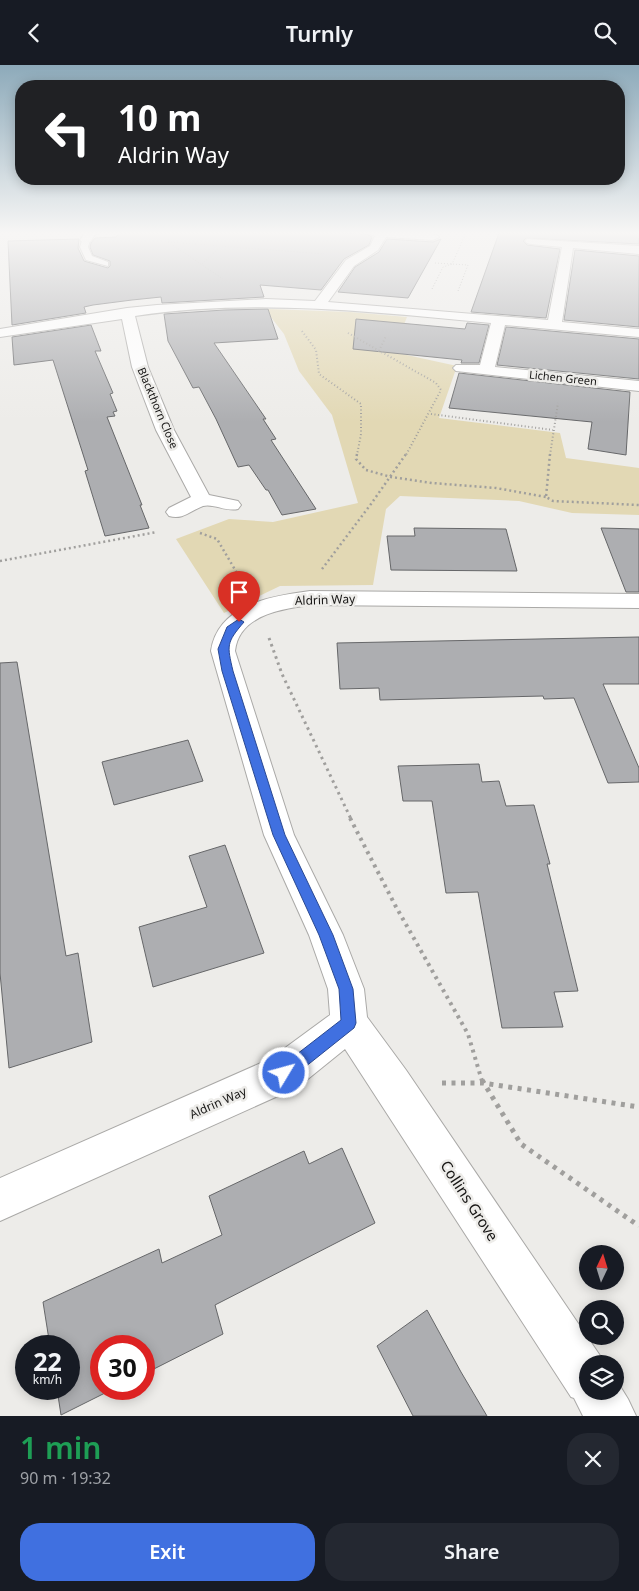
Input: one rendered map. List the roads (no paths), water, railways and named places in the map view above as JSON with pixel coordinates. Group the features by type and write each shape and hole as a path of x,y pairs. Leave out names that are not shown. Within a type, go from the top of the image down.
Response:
{"street":[{"path":"315,307 324,296"},
{"path":"554,325 559,296"},
{"path":"0,333 127,313 188,306 254,303 420,312 639,333"},
{"name":"Blackthorn Close","path":"127,313 140,367 165,430 202,499"},
{"path":"487,371 499,319"},
{"name":"Lichen Green","path":"461,368 639,386"},
{"path":"176,512 202,499 231,505"},
{"name":"Aldrin Way","path":"0,1200 284,1073 349,1023 346,989 326,935 279,835 228,671 223,649 230,629 247,615 259,609 283,601 310,598 639,601"},
{"name":"Collins Grove","path":"349,1023 392,1084 579,1366"},
{"path":"601,1400 611,1416"}]}
